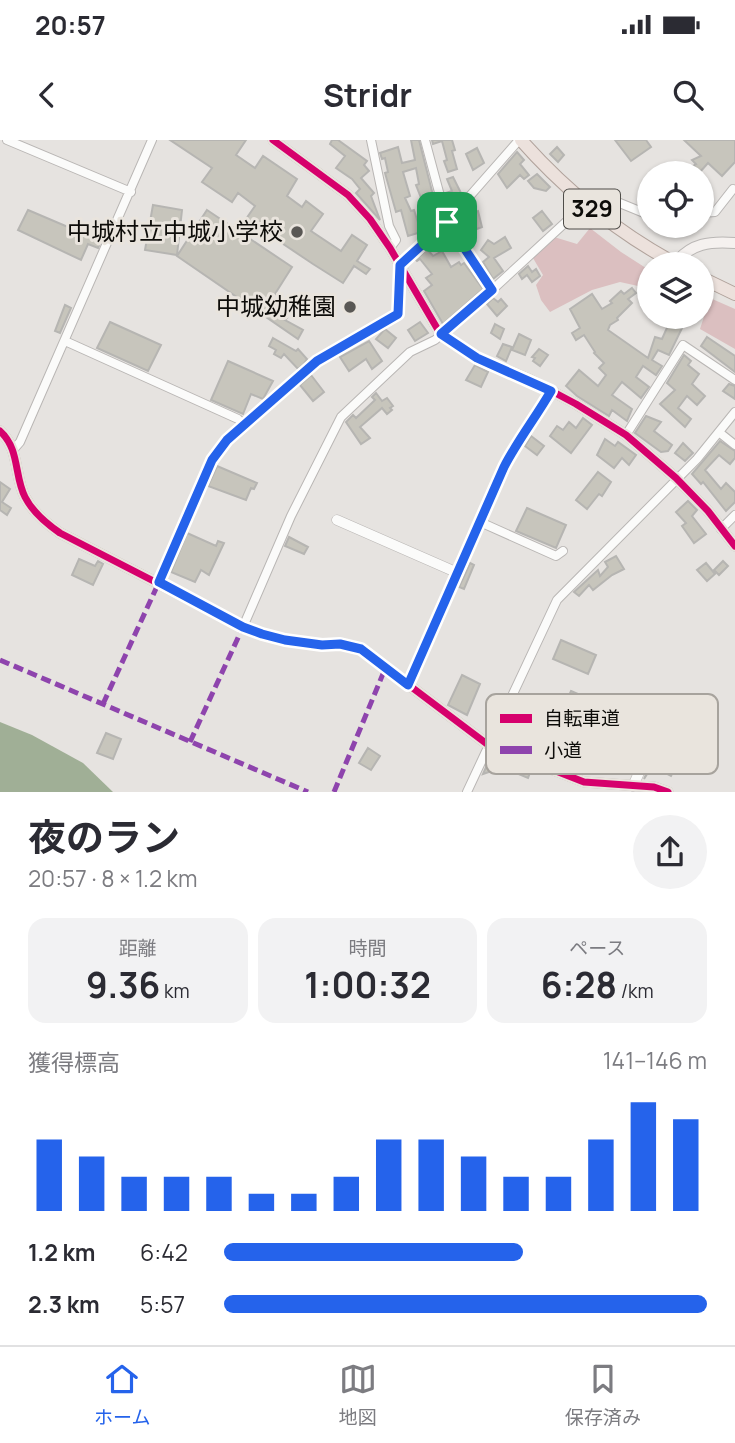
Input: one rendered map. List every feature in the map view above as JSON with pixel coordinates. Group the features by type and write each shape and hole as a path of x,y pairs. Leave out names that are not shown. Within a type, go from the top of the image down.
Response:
{"highway":[{"name":"329","path":"520,140 585,204 637,243 654,252"},
{"path":"714,284 735,294"}],"main road":[{"path":"685,252 703,243 735,243"}],"street":[{"path":"7,140 131,192"},
{"path":"13,450 20,442 152,140"},
{"path":"273,140 348,195 370,219 441,334 477,358 551,391 626,435 676,478 708,511 735,546"},
{"path":"371,140 389,226 396,240 390,248"},
{"path":"425,140 447,222 492,290"},
{"path":"159,582 212,460 227,440 317,361 398,314 400,265 447,222 520,140"},
{"path":"714,212 733,189"},
{"path":"243,627 292,516 341,417 410,352 435,340 593,197 610,199 637,210"},
{"path":"65,341 238,419 243,424"},
{"path":"626,435 683,345 735,380"},
{"path":"408,685 504,467 551,391"},
{"path":"511,694 557,600 720,433 735,412"},
{"path":"0,431 13,450 24,496 47,524 60,533 243,627 285,640 322,645 340,644 361,649 486,743"},
{"path":"720,433 735,445"},
{"path":"721,529 735,515"},
{"path":"337,520 458,573"},
{"path":"480,522 556,556 563,551"},
{"path":"467,792 486,746"},
{"path":"564,774 584,782 654,788 668,792"},
{"path":"633,786 638,774"}],"shaded area":[{"path":"590,228 637,262 637,286 620,282 592,290 550,312 541,300 536,285 543,275 533,258 554,237 577,244"},
{"path":"714,300 735,309 735,349 700,329 714,329"},
{"path":"0,722 32,735 83,763 113,792 0,792"}],"building":[{"path":"170,140 246,140 236,155 255,168 263,156 297,179 287,196 302,207 306,201 323,214 311,231 341,251 352,235 367,245 357,261 370,269 366,274 354,266 343,283 313,264 246,219 255,206 238,193 232,202 202,182 212,168"},
{"path":"332,140 338,140 367,161 364,165 369,171 361,178 374,193 371,196 380,220 356,193 360,189 352,179 336,168 345,156 330,144"},
{"path":"411,140 419,140 439,219 431,223 416,185 419,184 416,168 403,172 410,196 405,198 411,211 414,210 421,232 408,236 401,210 396,212 385,173 388,172 385,158 382,159 380,153 398,147 402,163 415,160"},
{"path":"432,140 452,140 457,169 448,172 442,141 433,144"},
{"path":"615,140 646,140 651,147 631,161"},
{"path":"684,140 735,140 735,162 722,176 714,169 714,161 692,160 701,156"},
{"path":"557,147 564,155 558,162 550,154"},
{"path":"477,148 484,163 473,170 466,154"},
{"path":"517,152 524,160 520,164 529,175 524,179 520,175 507,188 498,174"},
{"path":"537,174 550,187 546,191 534,188 528,181"},
{"path":"453,177 462,195 450,208 446,193 452,191 447,179"},
{"path":"153,205 182,210 177,255 145,250"},
{"path":"28,210 101,241 98,248 88,244 81,260 18,230"},
{"path":"207,210 292,267 268,305 278,310 277,312 287,318 285,320 303,330 298,339 177,256"},
{"path":"478,211 482,227 463,234 455,223 459,218"},
{"path":"542,211 552,224 543,231 533,218"},
{"path":"505,237 511,248 494,258 503,271 493,279 483,262 489,257 481,250 488,240 494,244"},
{"path":"427,249 433,256 442,251 451,267 459,262 461,265 464,263 483,289 443,324 424,291 432,285 426,278 432,274 420,259 416,260"},
{"path":"528,266 532,272 536,269 540,276 532,282 527,275 522,279 519,274"},
{"path":"632,288 636,293 628,299 632,303 608,330 648,358 655,337 662,339 666,329 682,329 669,355 658,350 652,360 662,366 656,375 643,366 636,377 649,387 641,398 622,382 612,395 632,409 627,421 612,410 609,416 566,386 579,370 598,386 606,375 599,368 604,363 594,353 584,335 576,340 572,333 580,328 570,309 592,294 602,309 612,303 610,301 621,291 624,294"},
{"path":"493,298 498,302 501,299 507,306 497,316 487,304"},
{"path":"65,305 71,308 60,333 55,331"},
{"path":"110,322 161,345 148,371 97,348"},
{"path":"420,322 428,333 415,341 408,330"},
{"path":"495,324 504,329 500,339 491,333"},
{"path":"385,329 396,338 388,348 376,339"},
{"path":"519,334 531,340 525,355 512,350"},
{"path":"707,337 735,356 735,372 701,346"},
{"path":"273,338 296,351 298,349 307,359 303,365 298,369 284,354 281,358 274,354 276,350 269,346"},
{"path":"369,341 382,361 372,369 366,359 349,371 340,357"},
{"path":"503,344 512,347 506,361 497,356"},
{"path":"539,349 548,355 540,366 532,357"},
{"path":"684,355 691,361 688,365 699,374 692,384 705,396 697,405 687,396 678,408 691,419 685,427 660,404 675,390 667,383"},
{"path":"228,361 273,381 263,399 251,394 243,414 211,400"},
{"path":"475,365 488,372 481,387 466,380"},
{"path":"311,375 324,392 313,401 300,385"},
{"path":"729,384 735,386 735,399 723,391"},
{"path":"376,393 382,401 387,398 393,406 390,408 392,410 387,414 382,408 360,427 370,438 361,444 346,422 353,415 356,418 375,400 372,397"},
{"path":"646,416 661,422 654,431 672,445 668,451 661,452 635,433"},
{"path":"583,418 592,425 571,453 550,436 557,426 563,430 569,422 576,428"},
{"path":"531,436 544,446 537,455 525,446"},
{"path":"605,439 615,446 618,442 636,455 629,465 622,458 614,468 597,455"},
{"path":"720,441 735,451 735,458 730,464 719,455 705,470 721,489 726,483 735,492 735,502 726,511 703,482 701,484 692,474"},
{"path":"683,443 693,453 685,461 675,453"},
{"path":"217,466 257,483 254,489 251,488 246,500 208,486"},
{"path":"598,472 611,482 602,496 599,494 587,509 576,500"},
{"path":"0,482 10,489 2,502 11,508 7,515 0,510"},
{"path":"688,501 697,510 692,516 706,534 694,543 682,526 686,523 676,512"},
{"path":"527,508 566,525 556,548 516,531"},
{"path":"187,533 216,546 218,541 224,543 209,575 201,570 195,582 171,572"},
{"path":"289,537 308,547 304,554 285,546"},
{"path":"616,556 624,569 593,590 589,585 579,596 574,592 598,570 600,576 608,567 605,562"},
{"path":"79,559 95,566 98,561 103,564 93,585 72,575"},
{"path":"723,561 728,566 719,575 714,570"},
{"path":"470,563 474,565 464,589 459,587"},
{"path":"706,563 715,574 707,581 697,570"},
{"path":"561,640 596,655 588,674 553,659"},
{"path":"462,675 480,684 467,715 448,705"},
{"path":"106,733 121,739 113,759 97,753"},
{"path":"368,748 380,756 371,770 359,763"}],"marked path":[{"path":"103,704 159,582"},
{"path":"190,742 243,627"},
{"path":"0,660 308,792"},
{"path":"334,792 385,669"}],"cycle path":[{"path":"273,140 348,195 370,219 441,335 477,358 529,379 576,404 626,435 676,478 708,511 735,546"},
{"path":"0,431 11,446 28,503 60,533 243,627 285,640 322,645 340,644 361,649 486,743"},
{"path":"564,774 584,782 654,787 668,792"}],"place":[{"name":"中城村立中城小学校","path":"297,232"},
{"name":"中城幼稚園","path":"350,307"}],"route":[{"path":"447,222 492,290 441,334 477,358 551,391 504,467 408,685 361,649 340,644 322,645 285,640 262,634 243,627 159,582 212,460 227,440 317,361 398,314 400,265 447,222"}]}
